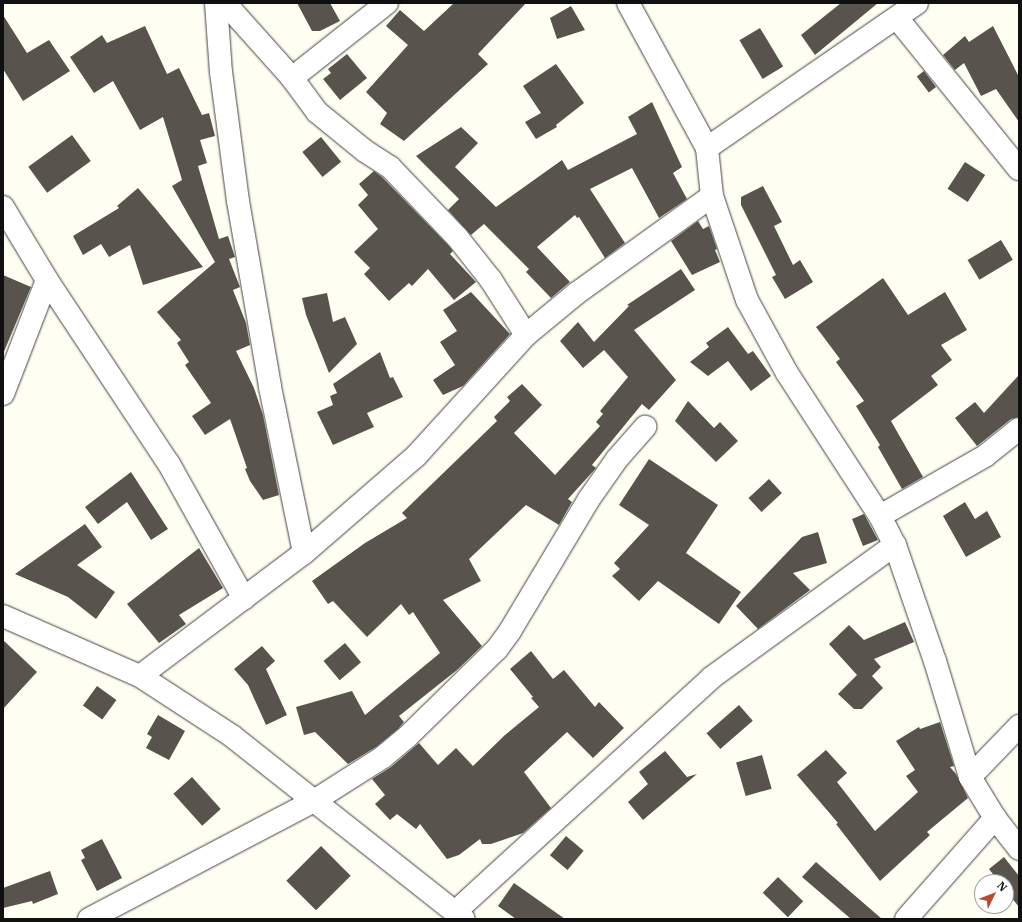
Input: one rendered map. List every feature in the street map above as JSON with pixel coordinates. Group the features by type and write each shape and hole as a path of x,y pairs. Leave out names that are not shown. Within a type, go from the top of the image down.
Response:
{"street":[{"path":"216,3 220,72 238,201 270,387 304,553"},
{"path":"225,3 292,78 317,112 365,152 390,167 457,237 491,280 526,335"},
{"path":"292,78 387,3"},
{"path":"628,3 707,148 712,196 747,300 787,373 880,516 895,546 935,661 970,777 995,818 1019,849"},
{"path":"707,148 917,3"},
{"path":"897,18 1019,169"},
{"path":"140,676 304,553 416,456 526,335 577,292 712,196"},
{"path":"3,207 47,280 169,464 244,599"},
{"path":"3,394 47,280"},
{"path":"89,919 314,801 383,757 406,738 496,648 510,631 589,499 617,459 645,427"},
{"path":"880,516 985,456 1019,429"},
{"path":"3,616 140,676 232,736 459,915 710,678 895,546"},
{"path":"970,777 1019,726"},
{"path":"906,919 995,818"}],"building":[{"path":"297,3 330,3 340,21 320,31 312,31"},
{"path":"454,3 526,3 478,54 488,64 404,141 380,124 387,113 366,92 408,45 386,26 400,10 424,31"},
{"path":"841,3 878,3 815,55 801,35"},
{"path":"571,6 585,30 557,39 550,18"},
{"path":"3,15 27,53 49,40 70,71 23,101 3,69"},
{"path":"145,26 167,74 179,68 202,115 209,113 215,136 200,140 207,163 198,166 219,239 228,236 235,257 229,259 240,287 233,290 246,323 250,345 236,351 254,388 263,415 279,495 263,500 250,481 245,469 247,468 230,419 205,435 192,416 211,403 185,365 189,362 177,343 181,340 157,312 215,262 172,186 182,180 163,117 140,130 113,81 94,93 70,57 102,35 107,43"},
{"path":"993,26 1019,77 1019,122 996,89 981,96 964,63 955,70 943,55 965,36 969,42"},
{"path":"760,28 783,67 763,79 739,40"},
{"path":"347,54 367,78 340,100 323,79 331,73 328,69"},
{"path":"556,64 584,103 556,125 557,127 536,139 525,122 541,113 523,86"},
{"path":"924,71 936,87 929,92 917,76"},
{"path":"652,102 682,167 673,173 687,199 659,218 632,168 590,189 625,243 605,258 579,217 577,218 575,215 537,247 570,282 551,298 526,272 529,269 484,224 471,235 448,210 459,199 416,156 461,127 478,143 455,167 496,207 562,160 568,170 637,134 628,117"},
{"path":"72,135 91,161 47,193 28,167"},
{"path":"321,137 341,162 322,177 302,152"},
{"path":"965,162 985,175 968,202 948,189"},
{"path":"374,171 382,177 448,245 453,251 450,254 476,282 454,300 428,269 412,286 409,283 389,301 364,274 370,268 354,252 378,229 358,205 368,195 359,184"},
{"path":"763,186 782,222 774,226 793,265 800,260 813,282 785,299 772,277 776,275 741,205 741,197"},
{"path":"138,188 203,267 143,285 130,245 109,257 101,244 83,255 73,236 119,208 117,206"},
{"path":"698,221 703,229 709,226 717,249 715,250 720,262 692,275 671,241"},
{"path":"1001,240 1013,260 979,280 968,260"},
{"path":"681,269 695,290 634,330 676,380 649,410 642,404 592,465 596,468 568,499 572,502 559,525 526,505 469,559 481,581 443,600 482,646 457,670 399,716 404,722 398,729 376,747 348,764 315,732 304,735 296,707 352,691 365,715 440,653 413,612 409,615 401,604 367,637 333,601 328,604 312,581 365,543 407,518 402,513 497,421 494,417 510,401 507,397 522,384 542,405 514,433 555,475 600,426 596,422 603,414 600,411 628,377 604,350 583,368 560,341 578,322 594,342 629,306 627,305"},
{"path":"3,275 31,287 3,354"},
{"path":"883,278 908,315 945,292 967,330 941,345 952,360 931,376 938,385 891,421 923,477 902,489 878,447 880,445 856,406 864,401 836,362 840,359 816,327"},
{"path":"471,292 510,334 463,386 443,395 433,380 455,365 440,342 457,331 443,310"},
{"path":"327,293 333,322 345,317 357,344 329,373 306,315 302,298"},
{"path":"728,327 748,354 753,351 771,376 751,391 728,361 708,376 690,362 709,347 706,343"},
{"path":"380,352 390,378 393,377 403,397 367,413 374,427 333,445 317,412 333,405 330,396 337,393 333,384"},
{"path":"1019,375 1019,417 1011,419 977,446 955,418 975,402 984,413"},
{"path":"688,401 714,428 720,422 738,441 716,462 675,421"},
{"path":"649,459 718,505 686,553 741,592 719,624 658,581 639,601 612,576 620,569 614,563 649,525 619,505"},
{"path":"131,472 168,529 151,540 127,502 98,524 85,507"},
{"path":"769,479 782,493 761,512 749,498"},
{"path":"965,502 975,519 987,511 1001,537 966,557 943,516"},
{"path":"864,514 878,540 863,546 852,519"},
{"path":"85,524 102,547 77,565 115,592 96,619 68,597 15,574"},
{"path":"818,532 827,563 793,573 810,590 758,629 736,606 802,537"},
{"path":"199,548 223,588 179,615 186,624 159,643 127,604"},
{"path":"905,622 914,642 874,659 881,667 872,676 883,688 862,709 854,709 838,694 857,675 829,644 849,625 864,640"},
{"path":"3,640 37,672 3,709"},
{"path":"345,643 361,662 340,680 324,661"},
{"path":"262,646 275,661 266,669 287,715 266,725 248,685 234,669"},
{"path":"531,651 553,679 564,670 595,707 599,702 624,728 593,758 567,732 524,772 551,808 523,833 491,844 482,844 480,839 459,855 447,859 420,824 416,829 397,814 390,820 375,804 385,795 372,779 391,767 419,743 438,765 456,748 473,766 505,735 539,707 531,698 533,697 510,669"},
{"path":"97,686 116,700 102,720 83,705"},
{"path":"739,705 753,721 720,749 707,733"},
{"path":"158,715 185,731 169,760 146,748 152,737 147,734"},
{"path":"940,722 954,766 950,767 956,774 968,798 927,832 930,835 880,881 836,824 838,823 797,775 826,750 847,773 837,782 875,831 918,792 906,776 915,770 896,741 919,727 920,729"},
{"path":"665,751 687,777 697,774 643,820 628,802 648,784 639,772"},
{"path":"762,755 772,789 746,796 736,762"},
{"path":"192,777 221,809 202,826 173,794"},
{"path":"566,836 584,851 568,870 550,855"},
{"path":"102,839 122,878 97,891 81,860 85,858 81,850"},
{"path":"321,846 351,876 316,910 286,881"},
{"path":"1004,857 1019,876 1019,907 1014,901 1014,874 993,874 989,869"},
{"path":"816,862 882,919 851,919 802,877"},
{"path":"50,871 58,894 33,904 32,901 3,908 3,888"},
{"path":"778,877 803,901 788,917 763,893"},
{"path":"514,883 565,919 516,919 498,906"}]}
